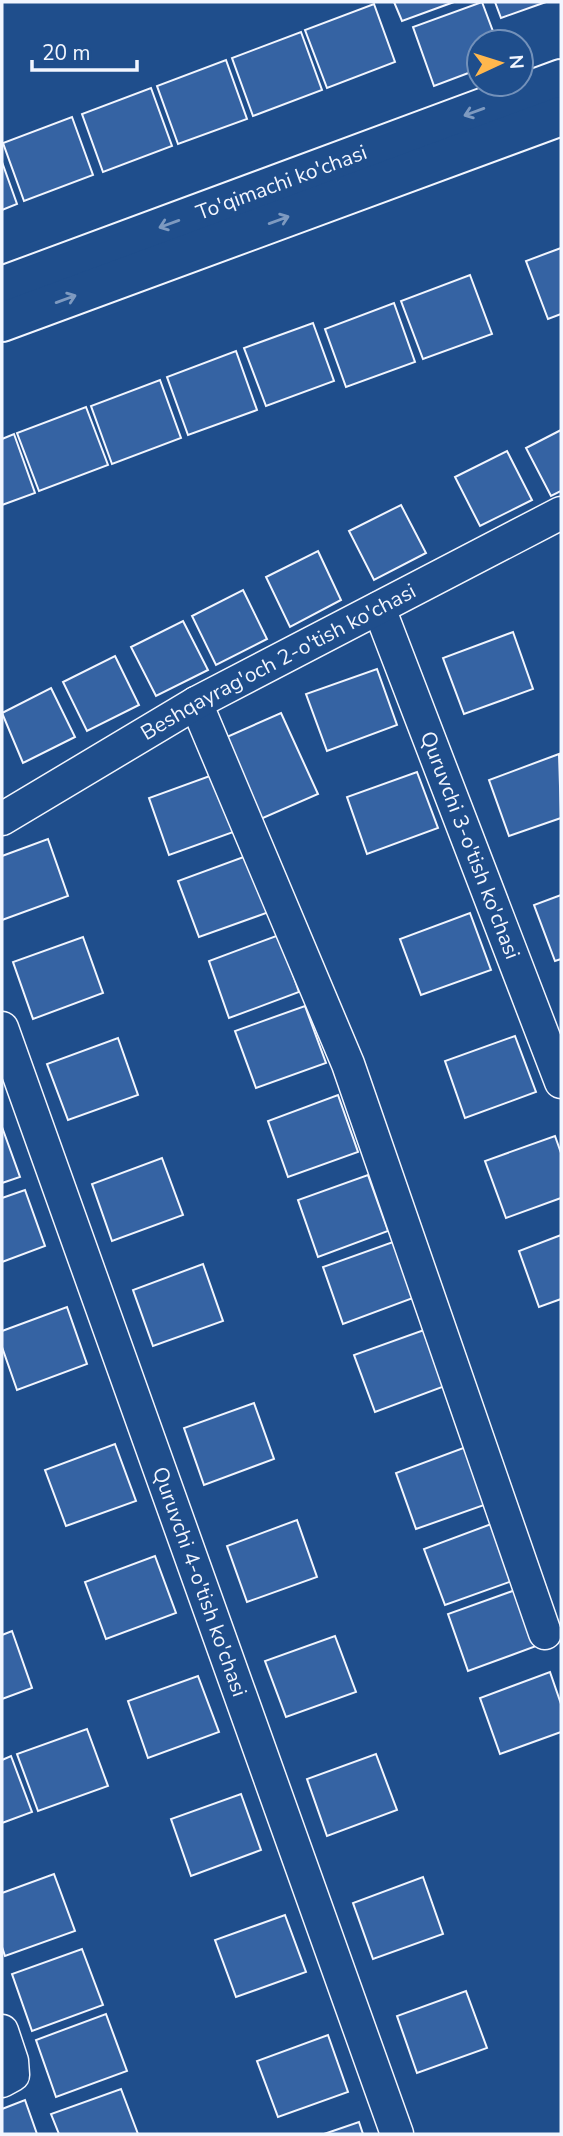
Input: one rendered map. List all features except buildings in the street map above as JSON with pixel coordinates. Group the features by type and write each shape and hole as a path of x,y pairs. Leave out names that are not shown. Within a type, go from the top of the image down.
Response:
{"main road":[{"name":"To'qimachi ko'chasi","path":"2,286 561,79"},
{"name":"To'qimachi ko'chasi","path":"2,322 561,116"}],"street":[{"name":"Beshqayrag'och 2-o'tish ko'chasi","path":"2,819 197,703 561,513"},
{"name":"Quruvchi 3-o'tish ko'chasi","path":"379,608 561,1082"},
{"path":"197,703 348,1064 545,1633"},
{"name":"Quruvchi 4-o'tish ko'chasi","path":"2,1028 397,2134"},
{"path":"2,2031 12,2060 13,2075 2,2081"}]}
